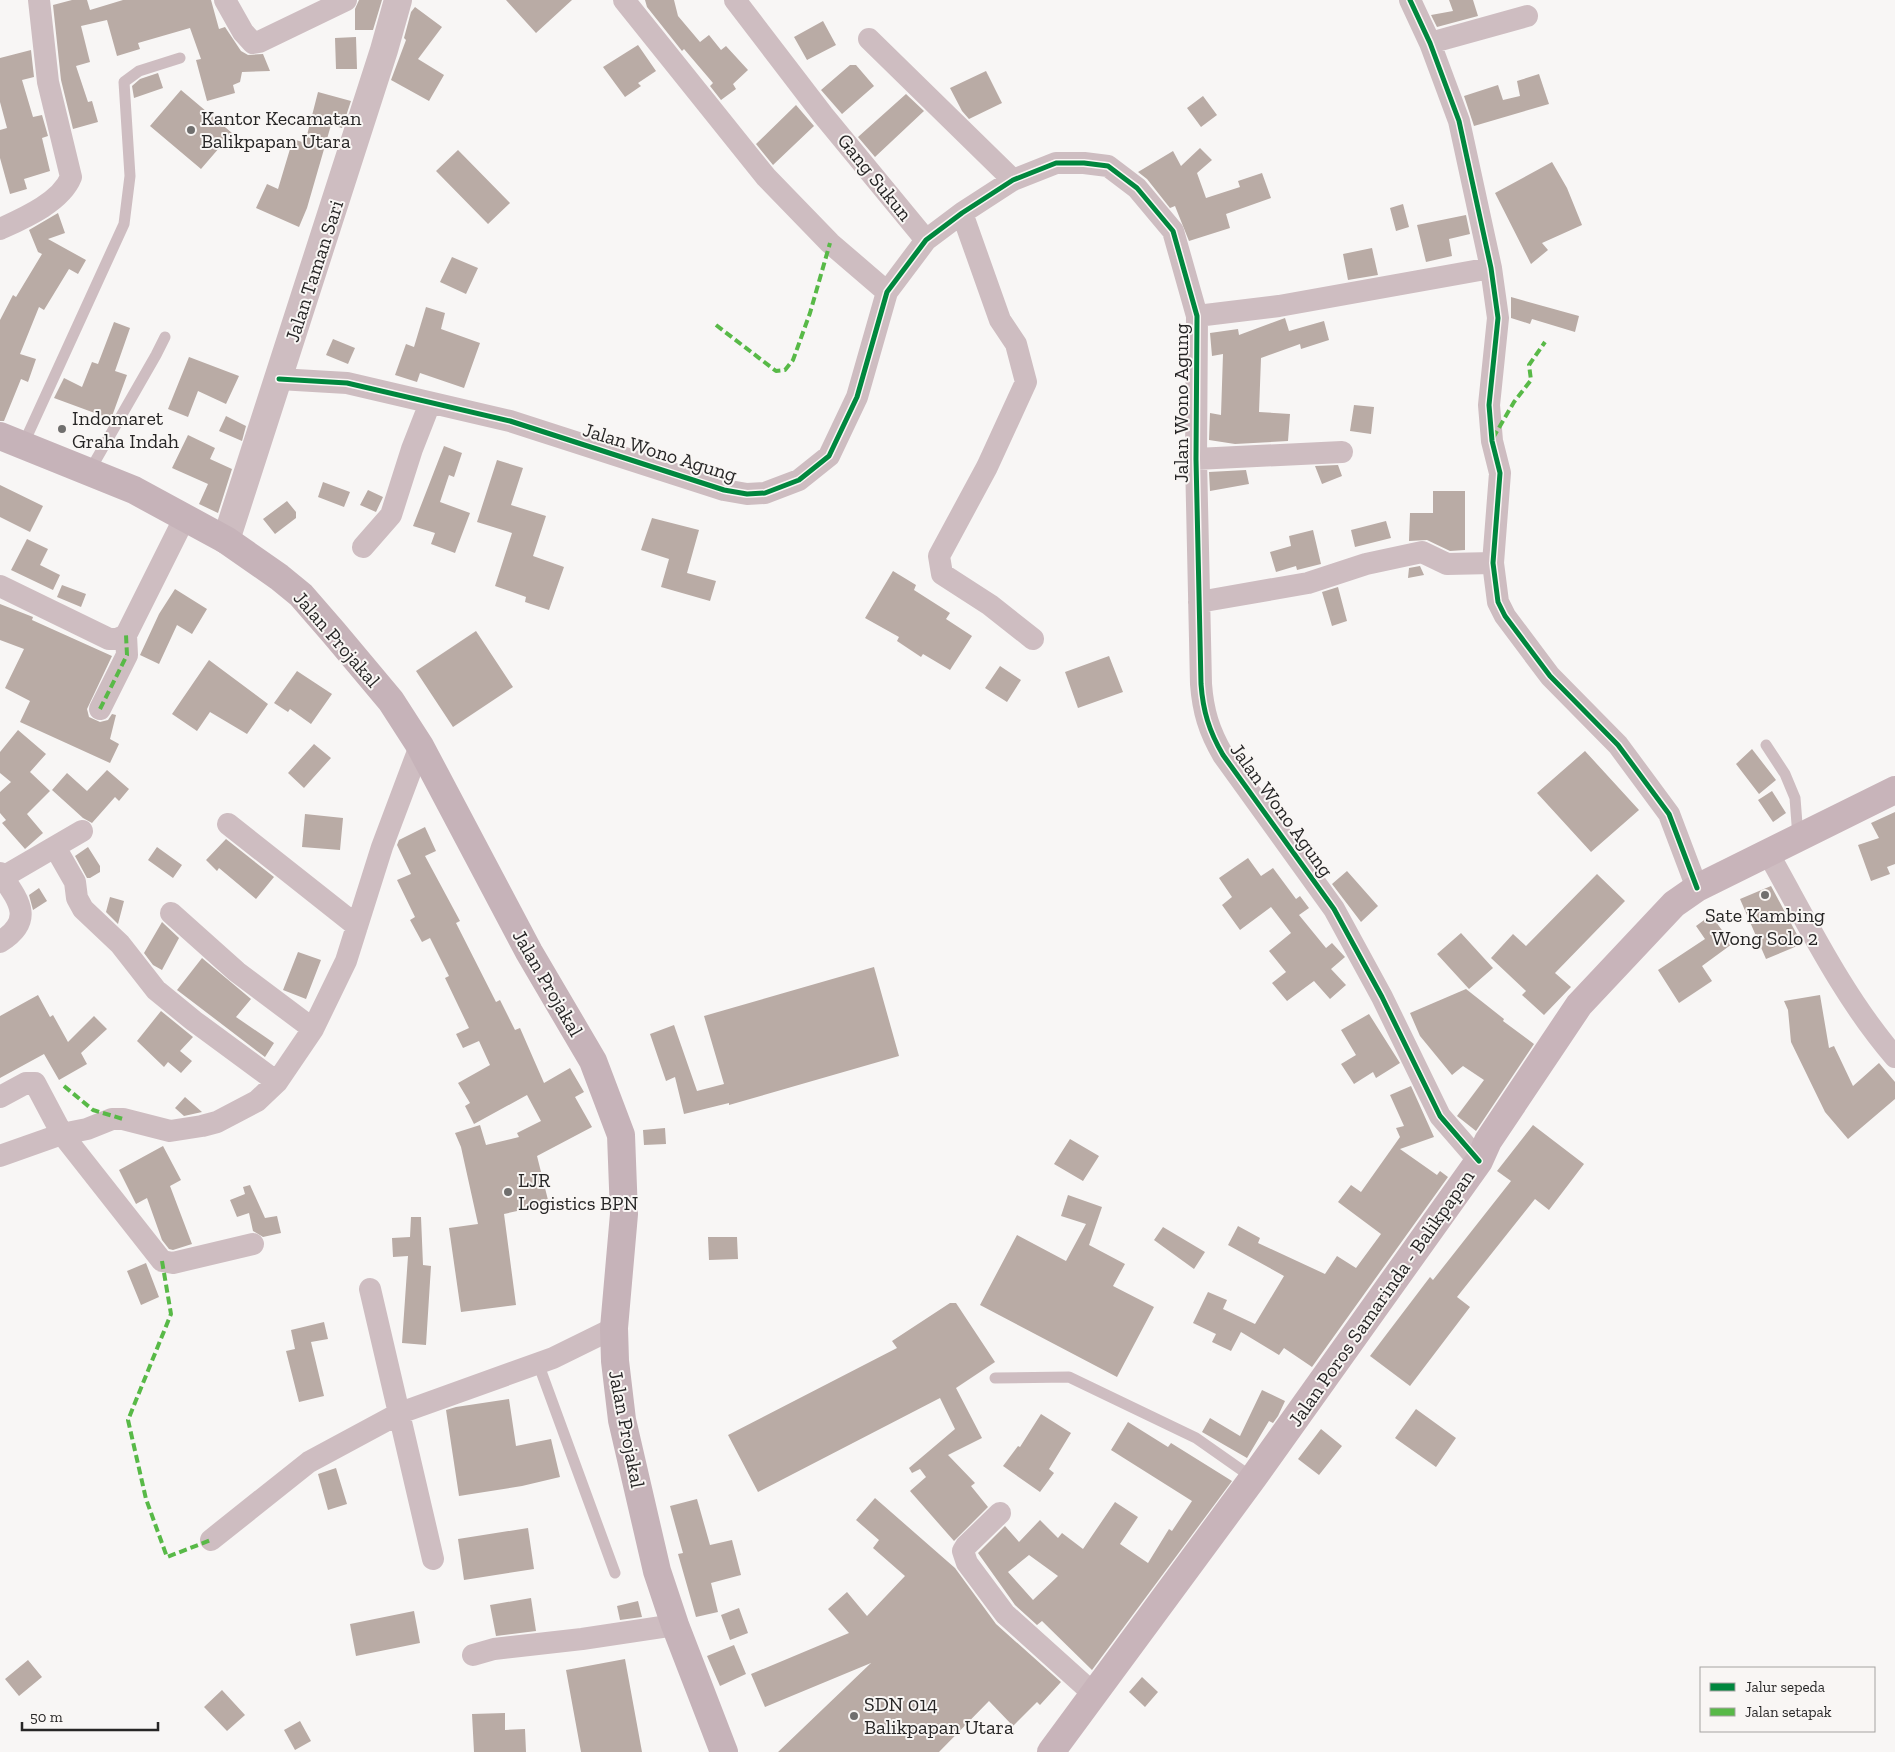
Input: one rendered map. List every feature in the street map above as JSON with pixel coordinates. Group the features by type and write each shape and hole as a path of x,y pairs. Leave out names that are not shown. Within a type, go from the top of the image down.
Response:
{"highway":[{"name":"Jalan Poros Samarinda - Balikpapan","path":"1051,1752 1253,1478 1479,1161 1488,1141 1579,1005 1674,904 1697,888 1895,790"}],"main road":[{"name":"Jalan Projakal","path":"12,441 134,490 184,519 226,540 279,577 301,595 391,701 420,746 529,952 593,1061 621,1136 624,1214 614,1328 614,1361 622,1420 657,1571 675,1625 724,1752"}],"street":[{"path":"0,229 51,200 67,187 71,177 48,82 39,0"},
{"path":"225,0 243,32 253,43 259,42 346,0"},
{"name":"Jalan Taman Sari","path":"226,540 279,379 398,0"},
{"path":"624,0 766,177 830,244 887,292"},
{"name":"Gang Sukun","path":"735,0 823,114 926,240"},
{"path":"1410,0 1430,43 1459,121 1491,268 1498,318 1489,406 1492,441 1500,473 1493,563 1498,602 1505,616 1550,676 1618,746 1668,814 1697,888"},
{"path":"1430,43 1526,16"},
{"path":"869,39 1013,180"},
{"name":"Jalan Wono Agung","path":"279,379 347,383 510,420 724,490 747,494 766,492 799,480 829,456 857,397 887,292 926,240 962,213 1013,180 1056,163 1084,163 1108,166 1137,188 1173,231 1197,316 1196,459 1201,684 1204,712 1210,733 1223,755 1334,910 1382,996 1440,1116 1479,1161"},
{"path":"962,213 1000,320 1016,344 1026,382 987,467 939,556 942,574 990,605 1033,639"},
{"path":"1197,316 1280,306 1491,268"},
{"path":"363,547 391,515 430,403"},
{"path":"1196,459 1342,452"},
{"path":"100,709 127,655 126,635 184,519"},
{"path":"1199,602 1308,583 1366,564 1422,552 1447,564 1493,563"},
{"path":"0,586 109,639 117,639 126,635"},
{"path":"0,1156 62,1134 87,1130 112,1119 122,1119 170,1131 210,1124 256,1101 277,1082 313,1029 346,961 382,847 420,746"},
{"path":"228,824 357,926"},
{"path":"0,942 14,933 22,921 20,909 2,875 82,831"},
{"path":"55,847 75,882 77,898 83,909 120,944 156,990 194,1021 277,1082"},
{"path":"1768,853 1843,985 1877,1035 1895,1057"},
{"path":"171,913 237,972 313,1029"},
{"path":"0,1097 26,1083 35,1083 62,1134 162,1261 173,1263 253,1244"},
{"path":"370,1289 433,1559"},
{"path":"211,1540 309,1462 400,1413 538,1363 614,1328"},
{"path":"1000,1513 966,1546 963,1552 967,1563 1005,1614 1094,1695"},
{"path":"473,1655 494,1649 582,1639 675,1625"}],"lane":[{"path":"12,441 124,224 130,176 124,82 139,72 180,58"},
{"path":"89,472 165,337"},
{"path":"1766,746 1785,774 1795,798 1798,839"},
{"path":"538,1363 615,1573"},
{"path":"995,1378 1069,1377 1196,1438 1253,1478"}],"building":[{"path":"72,0 87,0 90,10 123,0 211,0 219,29 225,27 241,51 248,55 263,54 270,71 242,72 240,82 233,85 235,93 207,101 196,60 201,59 190,28 138,43 140,49 117,56 107,20 81,26 90,62 76,66 88,102 92,101 98,122 73,129 61,80 53,5"},
{"path":"359,0 382,0 373,30 355,30 355,9"},
{"path":"506,0 572,0 536,33"},
{"path":"645,0 674,0 678,16 700,42 709,35 721,50 726,46 748,70 733,84 736,89 721,100 710,86 713,83 684,49 682,51 647,7"},
{"path":"1449,0 1473,0 1478,16 1437,27 1431,15 1453,11"},
{"path":"415,7 442,27 418,59 444,75 429,101 391,80 406,40 404,38 411,12"},
{"path":"823,21 836,45 807,60 794,37"},
{"path":"356,37 357,69 336,69 335,38"},
{"path":"638,45 656,71 638,83 641,86 625,97 603,67"},
{"path":"31,50 34,77 22,80 33,117 42,115 48,136 42,138 50,171 24,179 27,189 10,194 0,158 0,130 7,128 0,102 0,58"},
{"path":"850,65 856,65 874,86 842,114 821,90"},
{"path":"986,71 1002,103 969,119 962,111 950,88"},
{"path":"158,73 163,88 134,98 132,86 140,79"},
{"path":"1539,74 1549,104 1474,126 1464,96 1498,85 1503,100 1520,96 1517,81"},
{"name":"Kantor Kecamatan Balikpapan Utara","path":"181,90 232,133 201,169 150,126"},
{"path":"318,92 351,101 342,128 331,125 307,208 299,227 256,208 267,184 278,189 293,139 305,143"},
{"path":"906,94 924,111 875,157 858,137"},
{"path":"1203,96 1217,115 1201,127 1187,108"},
{"path":"796,105 814,126 773,165 756,144"},
{"path":"1200,148 1212,160 1197,173 1206,198 1240,187 1238,181 1262,173 1271,198 1226,214 1230,228 1189,241 1175,206 1170,208 1147,179 1138,172 1173,151 1181,166"},
{"path":"458,150 510,203 488,224 436,171"},
{"path":"1552,162 1567,188 1582,225 1542,243 1548,250 1531,264 1495,193"},
{"path":"1403,204 1409,227 1396,231 1390,208"},
{"path":"58,213 65,233 48,239 86,260 78,274 69,269 44,310 39,307 20,354 36,359 28,382 21,379 4,421 0,421 0,320 13,295 16,297 42,254 38,252 29,230"},
{"path":"1466,215 1470,234 1449,239 1452,256 1426,262 1417,225"},
{"path":"1372,248 1378,275 1348,280 1343,254"},
{"path":"452,257 478,268 466,294 440,282"},
{"path":"1511,297 1579,316 1575,332 1532,319 1530,324 1511,318"},
{"path":"426,307 445,313 441,329 480,343 464,388 420,373 417,382 395,375 406,344 414,347"},
{"path":"1285,318 1289,331 1324,321 1329,340 1301,349 1300,344 1261,358 1259,412 1290,414 1288,441 1235,444 1209,440 1210,413 1221,415 1223,354 1212,356 1210,333 1238,329 1239,335"},
{"path":"114,322 130,328 115,371 127,375 111,419 54,398 64,378 82,387 92,362 98,364"},
{"path":"333,339 355,348 348,364 326,355"},
{"path":"189,357 239,376 226,404 198,391 188,417 168,409"},
{"path":"1354,405 1374,407 1371,434 1350,431"},
{"path":"226,416 246,426 242,441 219,431"},
{"path":"188,435 215,448 210,459 232,469 218,513 199,504 208,484 172,468"},
{"path":"444,446 462,453 454,477 449,475 440,502 470,513 455,553 431,544 435,533 413,526"},
{"path":"497,460 523,468 511,505 546,516 533,556 564,567 549,610 525,602 526,597 495,586 512,533 477,522"},
{"path":"1338,465 1342,476 1322,484 1315,466"},
{"path":"1246,470 1249,484 1210,491 1209,472"},
{"path":"323,482 350,492 344,507 318,497"},
{"path":"0,485 43,506 30,532 0,517"},
{"path":"368,490 383,497 376,512 360,505"},
{"path":"1433,491 1465,491 1465,550 1450,551 1427,540 1409,541 1410,513 1433,513"},
{"path":"287,501 296,512 296,518 275,534 263,519"},
{"path":"652,518 699,530 687,573 716,581 710,601 661,587 669,559 641,550"},
{"path":"1386,521 1391,538 1355,547 1351,530"},
{"path":"1313,530 1321,564 1297,570 1296,566 1276,572 1270,552 1291,546 1289,536"},
{"path":"27,539 48,549 40,565 60,575 53,590 11,570"},
{"path":"1420,566 1424,575 1408,578 1409,568"},
{"path":"893,571 916,585 914,590 950,613 946,619 972,636 950,670 923,654 921,657 897,641 899,637 865,618"},
{"path":"62,585 86,594 81,607 57,597"},
{"path":"1338,587 1347,621 1332,626 1322,592"},
{"path":"175,589 207,609 192,634 177,625 159,664 140,655 159,614"},
{"path":"0,604 33,617 32,620 112,656 87,709 89,717 100,722 108,720 112,714 116,715 110,739 119,744 110,763 20,722 30,701 5,688 24,649 0,640"},
{"path":"476,631 513,687 453,727 416,671"},
{"path":"1109,656 1123,692 1078,708 1065,672"},
{"path":"209,660 268,704 247,734 210,712 197,731 172,714"},
{"path":"1000,666 1021,680 1007,702 985,688"},
{"path":"297,671 332,694 311,724 290,709 288,712 274,703"},
{"path":"18,730 46,754 30,772 50,791 27,814 43,833 25,849 2,823 6,820 0,813 0,792 11,782 0,773 0,752"},
{"path":"314,744 331,758 304,788 288,773"},
{"path":"1752,749 1776,780 1759,794 1736,764"},
{"path":"1585,751 1639,810 1591,852 1537,793"},
{"path":"107,770 129,789 119,801 115,797 92,823 83,818 52,790 67,773 87,791"},
{"path":"1772,791 1786,813 1773,822 1758,800"},
{"path":"1895,812 1895,864 1887,867 1890,874 1871,881 1858,845 1879,838 1871,823"},
{"path":"305,814 343,818 340,850 302,847"},
{"path":"425,827 436,851 425,856 460,921 456,923 496,1002 500,1000 515,1030 520,1028 544,1083 570,1068 584,1092 575,1097 592,1127 537,1156 549,1204 504,1214 516,1305 461,1312 449,1228 478,1224 461,1147 455,1133 480,1125 486,1145 519,1137 517,1133 541,1121 527,1095 474,1124 465,1106 470,1103 458,1083 490,1065 479,1041 463,1048 456,1034 469,1028 445,978 449,976 430,938 422,942 410,920 415,917 397,880 411,874 397,845 399,840"},
{"path":"226,839 274,877 256,899 219,868 217,871 206,860"},
{"path":"88,847 100,866 100,872 90,878 87,878 75,856"},
{"path":"157,847 182,865 173,878 148,860"},
{"path":"1248,858 1261,876 1273,868 1296,899 1300,896 1309,908 1299,915 1326,948 1332,943 1345,957 1331,969 1346,985 1330,999 1314,981 1287,1001 1272,983 1286,972 1269,951 1291,933 1271,907 1240,930 1222,905 1232,897 1219,878"},
{"path":"1347,871 1378,906 1361,922 1332,884"},
{"path":"1597,874 1625,901 1555,973 1571,987 1544,1015 1522,995 1526,991 1491,958 1513,934 1526,946"},
{"path":"1771,886 1802,944 1766,959 1740,899"},
{"path":"39,888 47,901 33,910 29,895"},
{"path":"110,897 124,901 118,924 106,912"},
{"path":"1711,915 1732,944 1702,966 1712,981 1679,1003 1658,970 1705,939 1696,926"},
{"path":"162,922 179,938 162,970 153,965 144,953"},
{"path":"1461,933 1493,968 1469,989 1437,954"},
{"path":"298,952 321,960 306,999 283,990"},
{"path":"202,958 251,999 236,1017 274,1043 265,1057 177,990"},
{"path":"874,967 899,1056 729,1105 729,1103 684,1114 675,1077 666,1081 650,1034 674,1025 697,1091 724,1084 704,1016"},
{"path":"1466,989 1504,1019 1503,1021 1534,1044 1476,1131 1457,1116 1484,1080 1463,1066 1452,1075 1420,1036 1410,1013"},
{"path":"38,995 50,1017 53,1015 68,1042 94,1016 107,1029 81,1053 87,1064 59,1080 44,1054 0,1078 0,1016"},
{"path":"1820,995 1829,1048 1834,1046 1853,1086 1879,1063 1895,1082 1895,1099 1848,1139 1825,1112 1791,1042 1788,1010 1784,1001"},
{"path":"161,1011 193,1037 180,1051 192,1061 181,1073 168,1062 164,1067 137,1041"},
{"path":"1369,1014 1400,1063 1376,1078 1373,1072 1354,1084 1341,1064 1356,1055 1341,1030"},
{"path":"1411,1086 1434,1137 1400,1149 1437,1175 1440,1171 1448,1177 1312,1367 1284,1348 1279,1355 1241,1332 1231,1351 1212,1342 1216,1334 1193,1323 1208,1292 1227,1300 1223,1309 1255,1324 1284,1276 1228,1245 1238,1226 1260,1238 1258,1243 1325,1274 1337,1256 1356,1268 1381,1234 1338,1202 1351,1185 1361,1192 1400,1137 1396,1128 1404,1126 1390,1095"},
{"path":"185,1097 202,1112 184,1116 175,1108"},
{"path":"1533,1125 1584,1164 1549,1210 1535,1199 1457,1297 1470,1307 1410,1386 1370,1356 1430,1277 1433,1280 1511,1181 1497,1171"},
{"path":"665,1128 666,1144 644,1145 643,1130"},
{"path":"1070,1139 1099,1156 1083,1181 1054,1164"},
{"path":"163,1146 181,1180 170,1186 192,1244 173,1250 169,1249 162,1240 147,1198 136,1204 119,1170"},
{"path":"250,1185 265,1218 277,1216 281,1233 263,1237 253,1231 249,1213 237,1217 230,1200 245,1194 243,1187"},
{"path":"1068,1195 1102,1207 1089,1245 1125,1264 1113,1286 1154,1307 1117,1377 980,1305 1017,1235 1066,1261 1086,1224 1061,1216"},
{"path":"411,1217 421,1217 423,1265 431,1266 426,1345 402,1343 408,1256 393,1257 392,1238 410,1237"},
{"path":"1163,1227 1205,1252 1194,1269 1154,1240"},
{"path":"708,1237 737,1237 738,1259 709,1260"},
{"path":"146,1263 159,1297 141,1305 127,1271"},
{"path":"950,1303 956,1303 995,1362 956,1388 982,1438 948,1455 975,1483 971,1486 988,1507 954,1541 910,1491 926,1477 920,1469 912,1473 909,1468 955,1429 940,1398 758,1492 728,1435 897,1348 892,1341"},
{"path":"324,1322 328,1339 311,1342 324,1396 299,1402 286,1351 295,1349 291,1330"},
{"path":"1262,1390 1285,1401 1278,1416 1273,1423 1269,1421 1247,1458 1202,1432 1210,1418 1240,1436"},
{"path":"509,1399 516,1446 551,1439 560,1477 522,1486 459,1496 446,1410"},
{"path":"1416,1409 1456,1438 1436,1467 1395,1438"},
{"path":"1041,1414 1071,1433 1049,1469 1054,1473 1040,1492 1003,1466 1018,1446 1020,1447"},
{"path":"1128,1422 1168,1447 1171,1443 1232,1481 1092,1670 1042,1621 1037,1625 1015,1605 978,1553 1005,1526 1019,1542 1040,1520 1058,1538 1062,1533 1083,1549 1115,1502 1138,1517 1120,1544 1148,1563 1169,1529 1172,1531 1192,1501 1111,1450","holes":["1029,1555 1058,1576 1033,1600 1008,1572"]},
{"path":"1321,1429 1342,1446 1319,1475 1298,1459"},
{"path":"336,1468 347,1504 328,1510 318,1474"},
{"path":"875,1498 955,1568 996,1624 1061,1682 1040,1705 1037,1702 1013,1726 989,1701 939,1752 778,1752 871,1663 765,1707 751,1674 849,1633 828,1609 847,1592 867,1616 905,1576 873,1548 879,1540 856,1520"},
{"path":"697,1499 710,1545 732,1540 741,1575 711,1583 718,1612 696,1617 678,1554 683,1553 670,1506"},
{"path":"528,1528 534,1569 464,1580 458,1539"},
{"path":"531,1598 536,1631 496,1636 490,1605"},
{"path":"638,1601 642,1617 620,1620 617,1606"},
{"path":"739,1608 748,1633 730,1640 721,1615"},
{"path":"414,1611 420,1643 356,1656 350,1624"},
{"path":"734,1645 746,1674 720,1686 707,1656"},
{"path":"625,1659 642,1752 581,1752 566,1670"},
{"path":"28,1660 42,1677 19,1696 5,1679"},
{"path":"1142,1677 1158,1692 1145,1707 1129,1692"},
{"path":"222,1690 245,1715 227,1731 204,1707"},
{"path":"505,1713 505,1730 525,1729 526,1752 474,1752 472,1714"},
{"path":"300,1721 311,1741 295,1750 284,1730"}],"marked path":[{"path":"716,325 776,371 785,370 793,360 810,313 830,243"},
{"path":"1493,438 1514,402 1531,380 1529,365 1545,342"},
{"path":"100,709 127,655 126,635"},
{"path":"64,1086 93,1110 123,1119"},
{"path":"162,1261 171,1314 128,1420 146,1499 167,1557 211,1540"}],"cycle path":[{"path":"1410,0 1430,43 1459,121 1491,268 1498,318 1489,405 1492,441 1500,473 1493,563 1498,602 1505,616 1550,676 1618,745 1669,814 1697,888"},
{"path":"279,379 347,383 510,421 724,490 747,494 765,493 799,480 829,456 857,397 887,292 926,240 962,213 1013,180 1056,163 1084,163 1108,166 1137,188 1173,231 1197,316 1196,459 1201,684 1203,703 1210,729 1223,755 1334,909 1382,997 1440,1116 1479,1161"}],"place":[{"name":"Kantor Kecamatan Balikpapan Utara","path":"191,130"},
{"name":"Indomaret Graha Indah","path":"62,429"},
{"name":"Sate Kambing Wong Solo 2","path":"1765,895"},
{"name":"LJR Logistics BPN","path":"508,1192"},
{"name":"SDN 014 Balikpapan Utara","path":"854,1716"}]}
